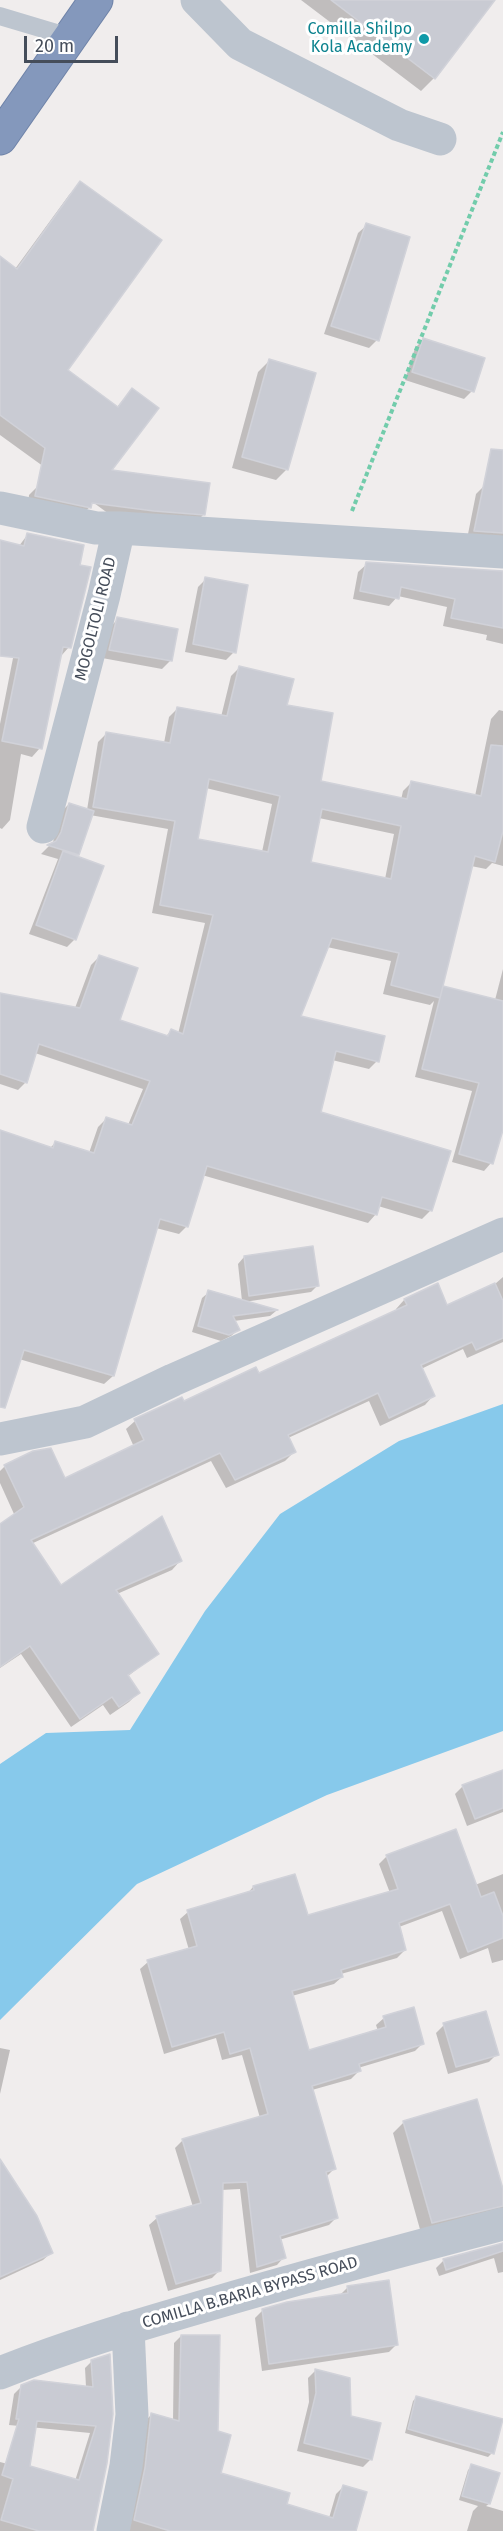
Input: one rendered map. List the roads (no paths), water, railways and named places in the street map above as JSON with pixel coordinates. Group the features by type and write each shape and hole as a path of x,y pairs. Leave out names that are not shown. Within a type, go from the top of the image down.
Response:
{"highway":[{"path":"0,138 96,0"}],"street":[{"path":"197,0 240,44 399,125 440,139"},
{"path":"0,508 96,528 503,552"},
{"name":"MOGOLTOLI ROAD","path":"44,827 104,595 118,528"},
{"path":"0,1438 85,1422 173,1380 503,1234"},
{"name":"COMILLA B.BARIA BYPASS ROAD","path":"0,2373 65,2347 128,2328 318,2273 503,2224"},
{"path":"113,2531 126,2466 132,2415 128,2328"}],"lane":[{"path":"0,16 70,37"}],"water":[{"path":"503,1404 503,1731 327,1795 137,1884 0,2020 0,1764 46,1733 130,1730 205,1611 280,1514 399,1441"}],"place":[{"name":"Comilla Shilpo Kola Academy","path":"424,39"}]}
